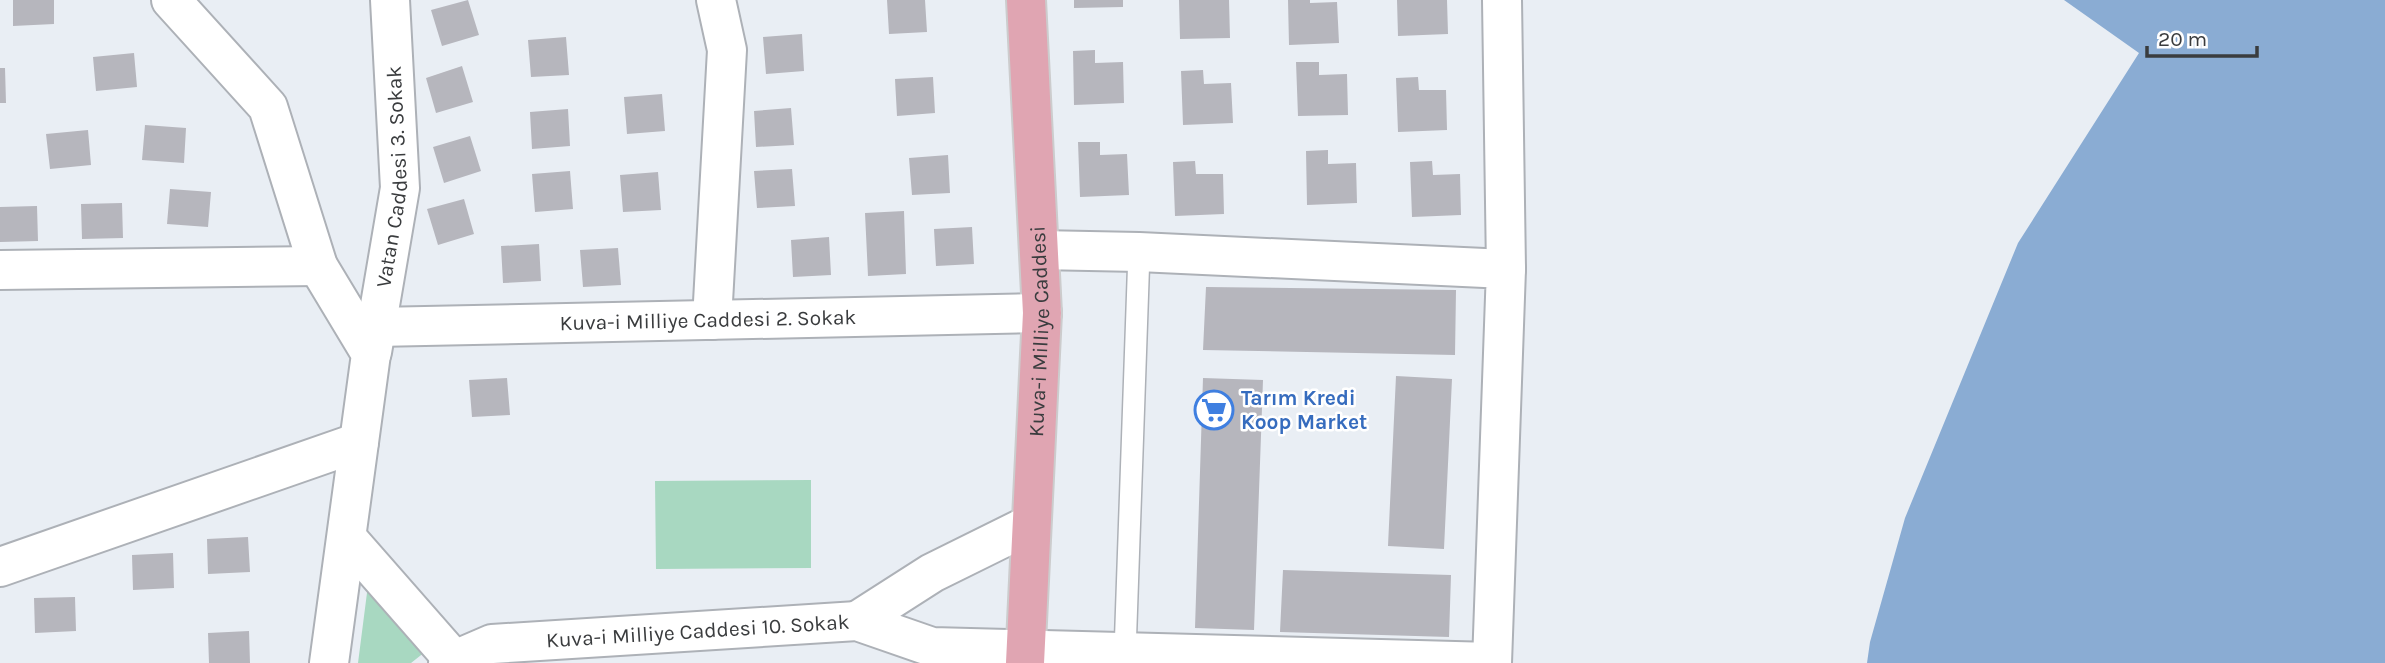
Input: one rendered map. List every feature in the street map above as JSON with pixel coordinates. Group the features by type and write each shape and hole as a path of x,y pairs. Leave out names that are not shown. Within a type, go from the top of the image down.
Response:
{"main road":[{"name":"Kuva-i Milliye Caddesi","path":"1025,657 1042,313 1026,0"}],"street":[{"path":"171,0 268,107 318,266 374,341"},
{"name":"Vatan Caddesi 3. Sokak","path":"329,663 374,341 400,188 390,0"},
{"path":"712,320 727,50 716,0"},
{"path":"1492,662 1506,269 1502,0"},
{"path":"1040,250 1506,269"},
{"path":"0,270 318,266"},
{"name":"Kuva-i Milliye Caddesi 2. Sokak","path":"374,341 712,320 1042,313"},
{"path":"0,567 359,442"},
{"path":"858,621 932,573 1031,524"},
{"path":"347,538 451,661"},
{"name":"Kuva-i Milliye Caddesi 10. Sokak","path":"451,661 492,644 858,621 932,647 1025,657 1125,653 1492,662"}],"lane":[{"path":"1125,653 1139,252"}],"green space":[{"path":"811,480 811,568 656,569 655,481"},
{"path":"368,585 430,648 411,663 358,663"}],"water":[{"path":"2064,0 2385,0 2385,663 1867,663 1870,642 1905,518 2018,243 2139,53"}],"building":[{"path":"13,0 54,0 54,24 13,26"},
{"path":"468,0 479,35 442,46 431,10"},
{"path":"887,0 925,0 927,32 889,34"},
{"path":"1074,0 1123,0 1123,7 1074,8"},
{"path":"1179,0 1229,0 1230,38 1180,39"},
{"path":"1288,0 1310,0 1310,3 1337,2 1339,43 1289,45"},
{"path":"1397,0 1447,0 1448,34 1398,36"},
{"path":"802,34 804,71 766,74 763,37"},
{"path":"566,37 569,75 531,77 528,40"},
{"path":"1095,50 1095,63 1123,62 1124,103 1074,105 1073,51"},
{"path":"134,53 137,87 96,91 93,57"},
{"path":"1296,62 1319,62 1319,75 1347,74 1348,115 1298,116"},
{"path":"462,66 473,102 436,113 426,78"},
{"path":"0,68 5,68 6,103 0,103"},
{"path":"1203,70 1204,84 1231,83 1233,123 1183,125 1181,71"},
{"path":"933,77 935,113 897,116 895,79"},
{"path":"1418,77 1419,90 1446,90 1447,130 1398,132 1396,78"},
{"path":"662,94 665,131 627,134 624,97"},
{"path":"791,108 794,145 756,147 754,111"},
{"path":"568,109 570,146 532,149 530,112"},
{"path":"145,125 186,128 184,163 142,160"},
{"path":"88,130 91,165 50,169 46,134"},
{"path":"470,136 481,171 444,183 433,147"},
{"path":"1078,142 1100,142 1100,155 1127,154 1129,195 1080,197"},
{"path":"1328,150 1328,164 1356,163 1357,203 1307,205 1306,151"},
{"path":"948,155 950,193 912,195 909,158"},
{"path":"1195,161 1196,174 1223,174 1224,214 1175,216 1173,162"},
{"path":"1432,161 1433,175 1460,174 1461,215 1412,217 1410,162"},
{"path":"792,169 795,206 757,208 754,171"},
{"path":"570,171 573,209 535,212 532,174"},
{"path":"658,172 661,210 623,212 620,175"},
{"path":"170,189 211,192 208,227 167,224"},
{"path":"464,199 474,234 438,245 427,209"},
{"path":"122,203 123,238 82,239 81,204"},
{"path":"37,206 38,241 0,242 0,207"},
{"path":"904,211 906,274 868,276 865,213"},
{"path":"972,227 974,264 936,266 934,229"},
{"path":"829,237 831,275 793,277 791,240"},
{"path":"539,244 541,281 503,283 501,246"},
{"path":"618,248 621,285 583,287 580,250"},
{"path":"1206,287 1456,290 1455,355 1203,350"},
{"path":"1396,376 1452,379 1444,549 1388,546"},
{"path":"507,378 510,415 472,417 469,380"},
{"path":"1203,378 1263,380 1254,630 1195,628"},
{"path":"248,537 250,572 208,574 207,539"},
{"path":"173,553 174,588 133,590 132,555"},
{"path":"1283,570 1451,575 1449,637 1280,632"},
{"path":"75,597 76,631 35,633 34,598"},
{"path":"249,631 250,663 209,663 208,633"}],"place":[{"name":"Tarım Kredi Koop Market","path":"1214,410"}]}
